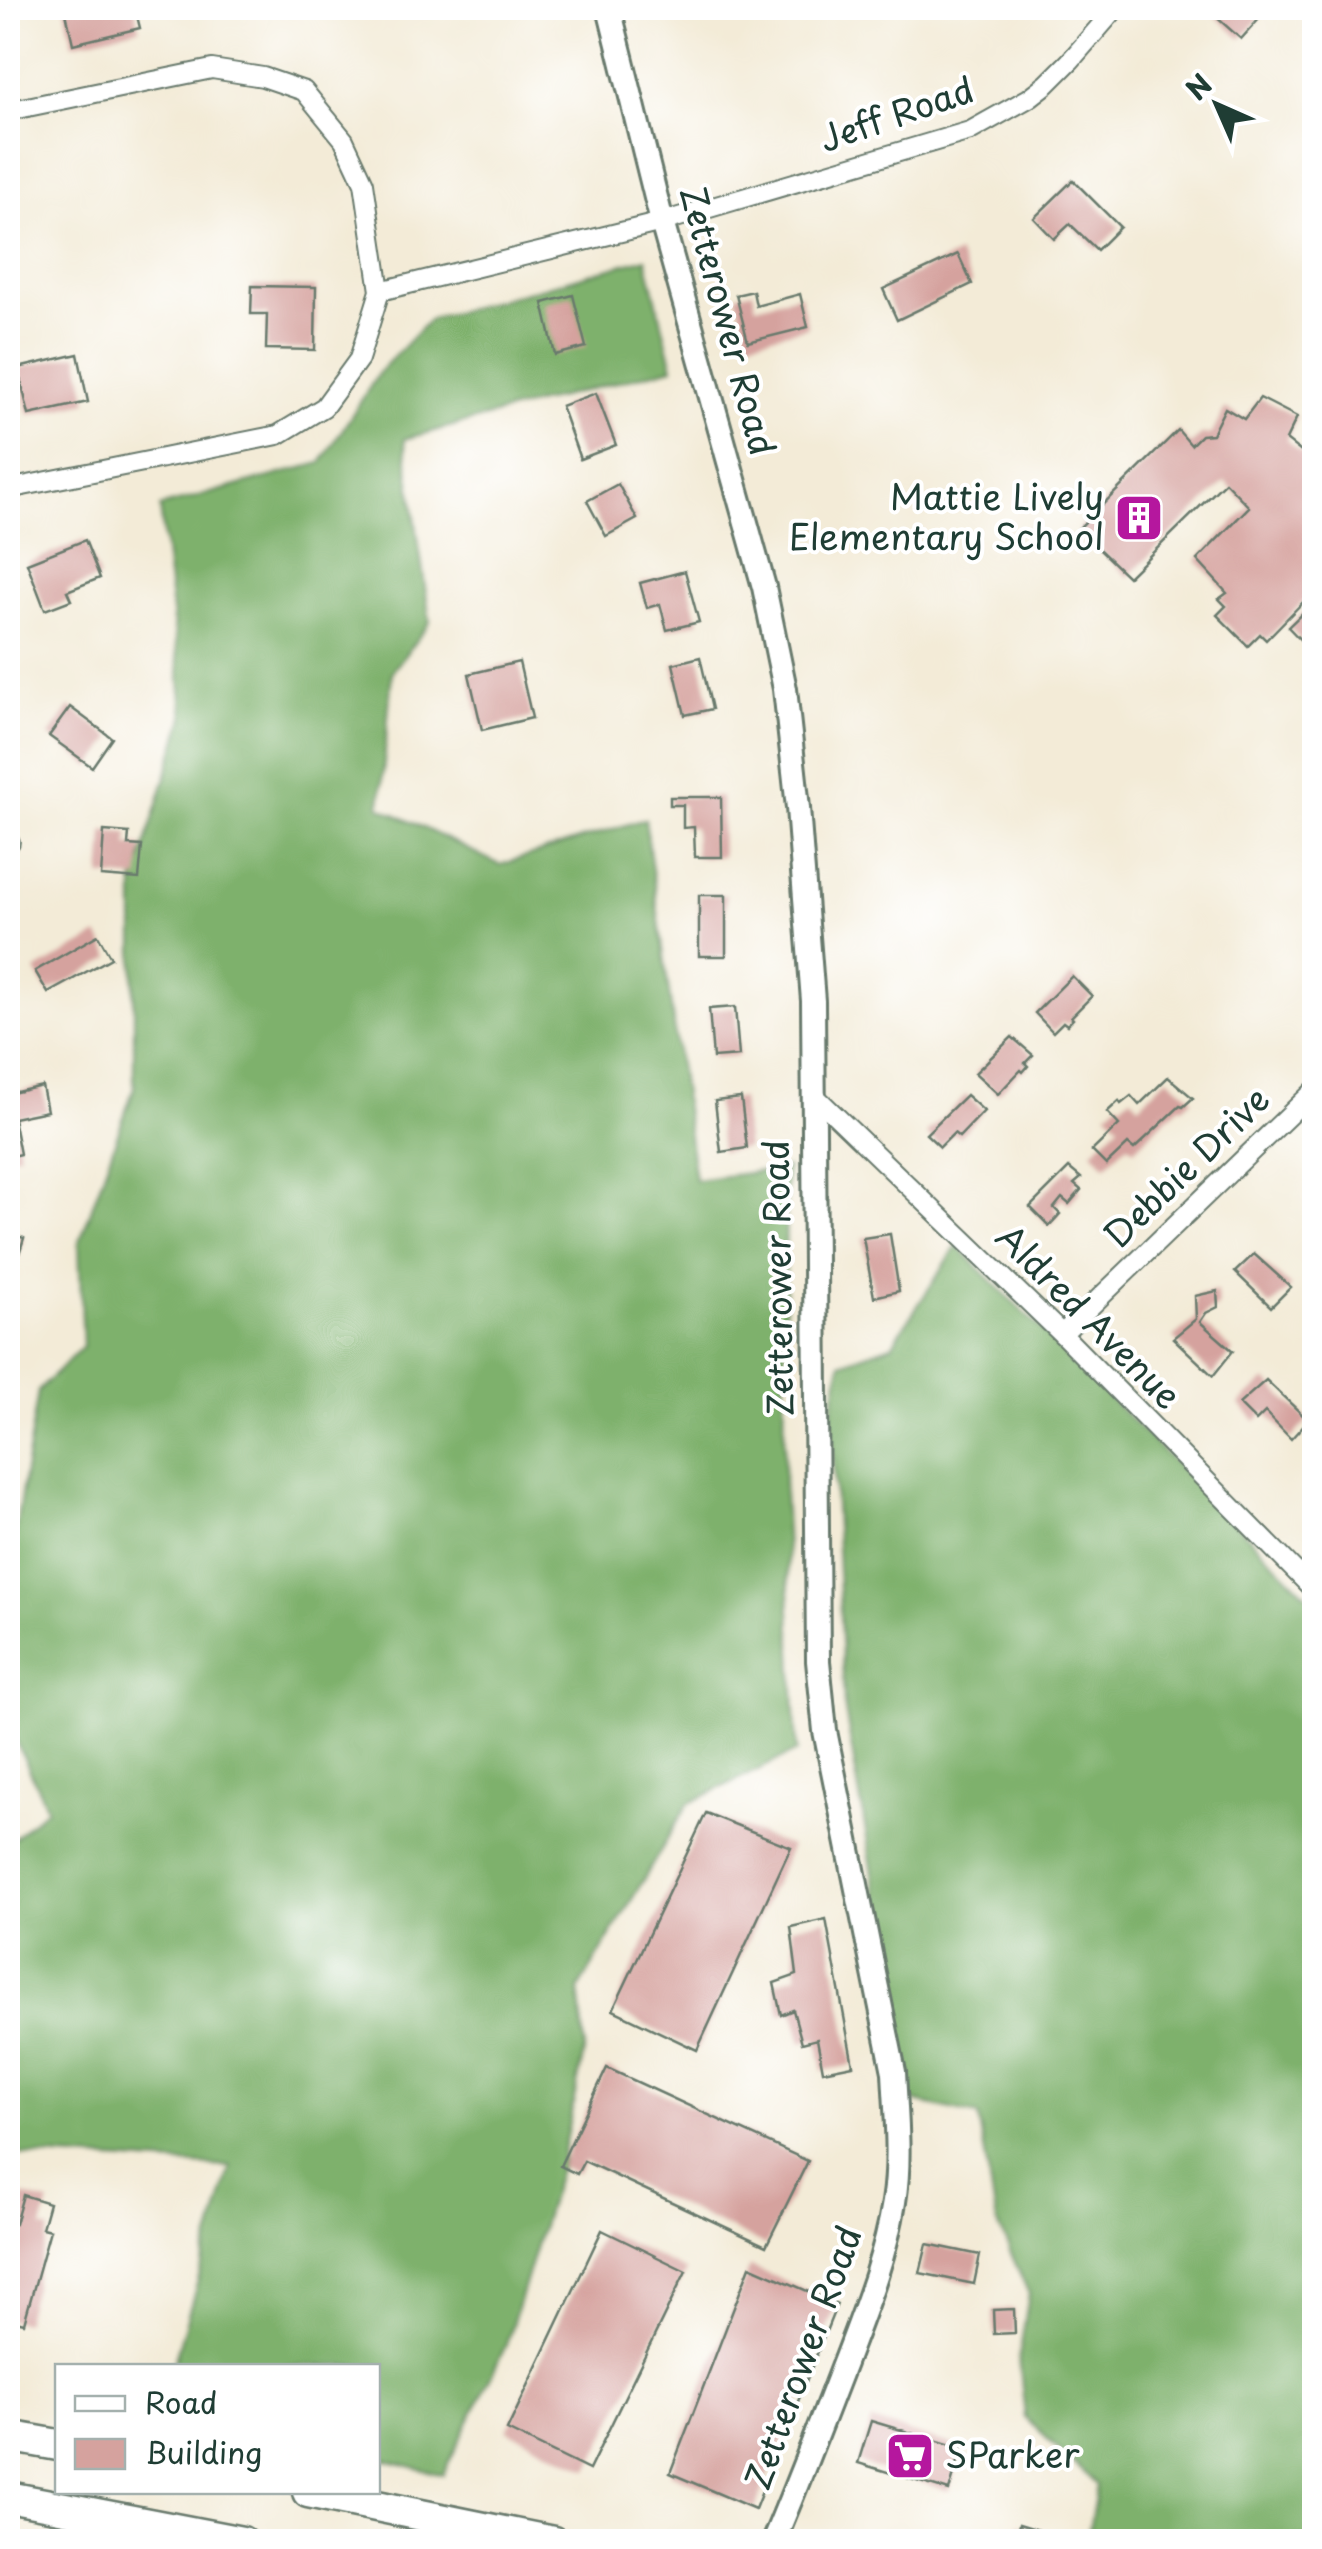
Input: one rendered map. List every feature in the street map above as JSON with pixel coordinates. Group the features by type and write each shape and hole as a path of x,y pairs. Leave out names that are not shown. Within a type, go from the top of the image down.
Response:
{"main road":[{"path":"8,2436 55,2444"},
{"path":"318,2494 553,2542"},
{"path":"8,2498 242,2542"}],"street":[{"name":"Zetterower Road","path":"609,8 662,222 764,587 784,690 813,1001 818,1661 825,1731 894,2072 898,2144 894,2200 881,2266 773,2542"},
{"name":"Jeff Road","path":"380,291 662,222 970,131 1047,84 1116,8"},
{"path":"8,112 212,69 264,77 304,91 344,140 364,183 380,291 359,358 324,408 278,435 8,489"},
{"name":"Debbie Drive","path":"1062,1334 1314,1090"},
{"name":"Aldred Avenue","path":"812,1094 1062,1334 1314,1590"}],"green space":[{"path":"646,258 673,367 404,439 430,622 392,672 380,807 500,865 645,819 695,1180 786,1168 784,1493 797,1751 688,1804 579,1989 585,2047 560,2166 506,2345 443,2475 380,2459 380,2364 174,2364 231,2167 8,2154 8,1844 47,1808 8,1724 8,1575 38,1391 83,1346 79,1244 134,1088 134,883 184,717 160,507 321,463 380,371 430,319"},
{"path":"957,1246 1314,1602 1314,2539 1087,2541 1097,2485 1025,2418 1019,2357 1029,2294 997,2222 978,2116 912,2101 844,1704 831,1415 841,1363 892,1345"}],"building":[{"path":"65,8 135,8 140,28 73,44"},
{"path":"1206,8 1269,8 1241,39"},
{"path":"1073,180 1120,227 1097,250 1070,224 1054,239 1034,218"},
{"path":"958,254 972,284 897,320 883,289"},
{"path":"252,286 316,287 315,350 266,349 267,314 251,314"},
{"path":"753,291 756,306 800,294 808,327 748,342 736,295"},
{"path":"573,295 586,347 555,355 543,303"},
{"path":"78,354 88,402 29,415 18,368"},
{"path":"596,393 616,445 580,459 561,406"},
{"name":"Mattie Lively Elementary School","path":"1260,398 1297,417 1286,440 1314,462 1314,602 1309,596 1266,640 1260,634 1248,646 1217,615 1226,606 1219,599 1227,593 1197,560 1249,507 1225,482 1128,577 1078,529 1178,430 1191,445 1201,435 1212,434 1225,408 1244,419"},
{"path":"618,484 637,519 606,536 587,501"},
{"path":"85,540 100,578 67,591 71,600 45,610 27,563"},
{"path":"685,571 699,622 667,630 660,604 647,608 640,583"},
{"path":"1314,602 1314,654 1288,627"},
{"path":"700,657 712,709 685,715 673,664"},
{"path":"519,662 532,718 482,730 469,674"},
{"path":"70,707 112,738 92,767 49,736"},
{"path":"670,797 721,797 722,857 695,857 694,827 683,828 683,805 670,805"},
{"path":"104,831 129,833 128,845 142,846 139,879 101,876"},
{"path":"699,895 726,895 726,956 699,956"},
{"path":"98,935 111,958 48,993 35,971"},
{"path":"1072,976 1092,996 1067,1025 1063,1022 1053,1032 1035,1013"},
{"path":"735,1007 739,1056 713,1058 709,1009"},
{"path":"1012,1037 1033,1055 1023,1072 998,1094 975,1073"},
{"path":"1168,1077 1193,1098 1134,1149 1128,1144 1106,1165 1092,1151 1119,1125 1107,1112 1131,1096 1139,1105"},
{"path":"42,1086 47,1111 13,1118 20,1154 8,1157 8,1094"},
{"path":"966,1095 984,1111 959,1137 954,1133 940,1147 926,1134"},
{"path":"741,1098 747,1148 721,1152 715,1101"},
{"path":"1069,1168 1081,1178 1074,1184 1081,1190 1069,1204 1062,1198 1054,1208 1060,1214 1049,1226 1030,1207"},
{"path":"8,1233 24,1238 8,1289"},
{"path":"890,1234 899,1291 874,1297 863,1238"},
{"path":"1254,1254 1291,1287 1271,1307 1235,1272"},
{"path":"1217,1291 1218,1307 1206,1313 1200,1322 1233,1351 1213,1376 1173,1338 1196,1319 1195,1296"},
{"path":"1266,1380 1308,1420 1291,1439 1265,1412 1256,1421 1239,1404"},
{"path":"706,1813 791,1847 697,2050 613,2010"},
{"path":"826,1919 853,2065 823,2071 817,2039 802,2043 793,2010 781,2015 774,1983 797,1975 791,1927"},
{"path":"607,2068 808,2161 766,2246 584,2161 577,2174 560,2166"},
{"path":"23,2195 49,2203 42,2228 50,2230 24,2323 8,2319 8,2222 15,2224"},
{"path":"602,2230 686,2271 589,2470 507,2430"},
{"path":"927,2244 980,2255 974,2284 920,2273"},
{"path":"750,2266 837,2304 755,2509 670,2473"},
{"path":"1014,2309 1015,2333 994,2334 993,2310"},
{"name":"SParker","path":"871,2421 962,2448 949,2491 858,2463"},
{"path":"1019,2524 1075,2541 1075,2542 1015,2542"}],"place":[{"name":"Mattie Lively Elementary School","path":"1139,518"},
{"name":"SParker","path":"910,2456"}]}
